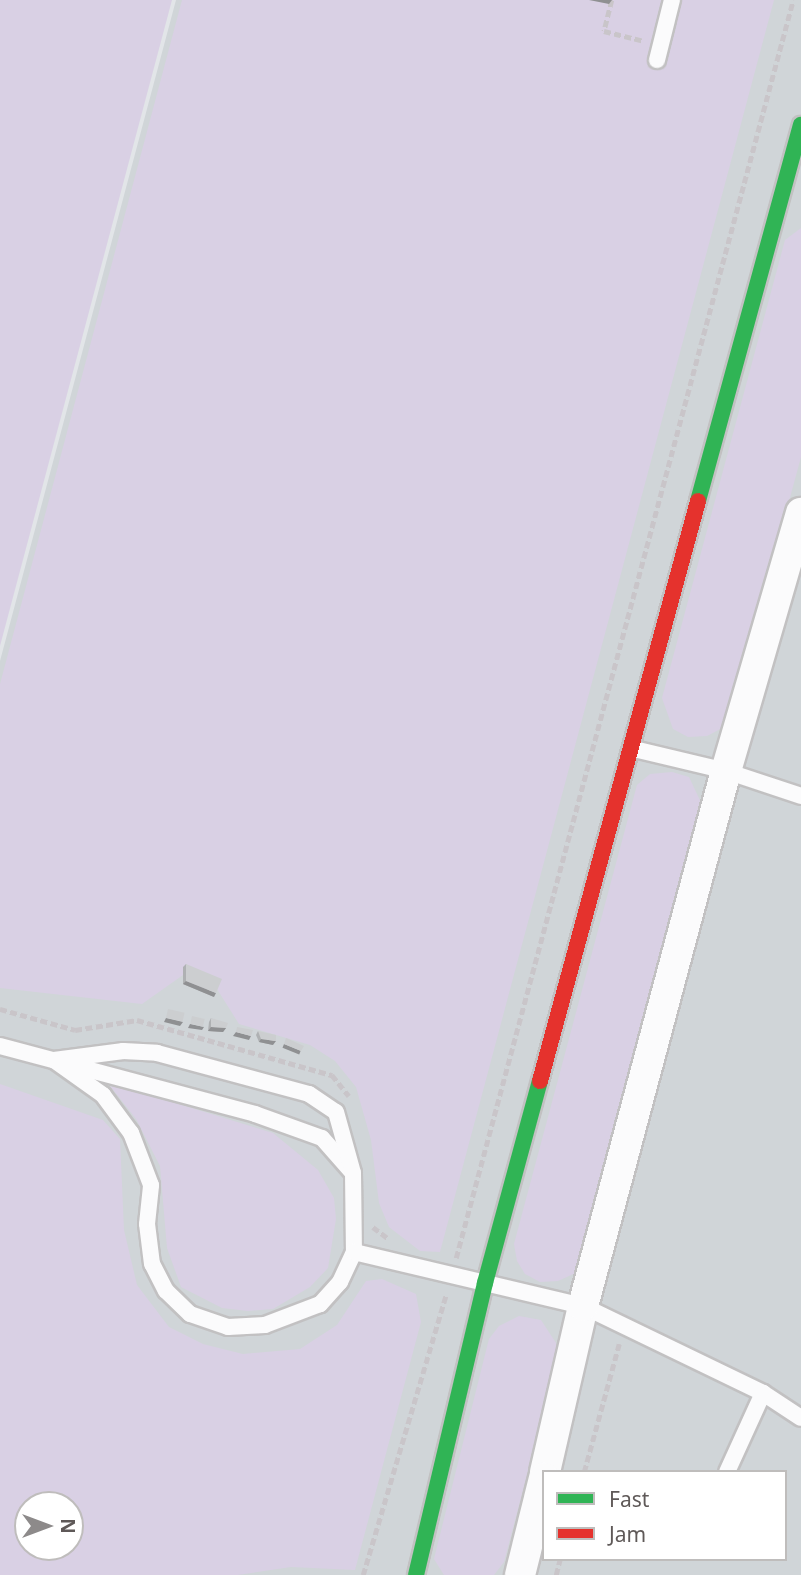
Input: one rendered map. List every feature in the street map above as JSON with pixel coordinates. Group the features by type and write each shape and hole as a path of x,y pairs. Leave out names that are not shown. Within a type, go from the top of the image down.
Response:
{"street":[{"path":"416,1575 485,1283 634,749 801,125"},
{"path":"545,1470 583,1306 726,771 801,513"},
{"path":"520,1575 542,1486"}],"lane":[{"path":"659,52 673,0"},
{"path":"783,192 801,197"},
{"path":"634,749 726,771 801,796"},
{"path":"0,1046 255,1114 322,1138 353,1173"},
{"path":"123,1051 157,1052 309,1094 335,1112 353,1173 354,1252 340,1282 320,1304 300,1315 265,1325 228,1327 190,1314 166,1291 152,1264 147,1224 151,1185 131,1133 103,1096 54,1060 123,1051"},
{"path":"354,1252 583,1306 763,1393 801,1419"},
{"path":"728,1470 763,1393"}],"path":[{"path":"612,0 604,31 659,52"},
{"path":"363,1575 452,1275 793,0"},
{"path":"585,1470 624,1326"}],"shaded area":[{"path":"0,0 172,0 0,646"},
{"path":"176,0 801,0 801,1575 0,1575 0,661"},
{"path":"182,0 774,0 440,1252 420,1251 389,1227 379,1203 371,1140 356,1087 335,1061 310,1045 239,1024 217,989 183,975 142,1004 0,988 0,684"},
{"path":"801,228 801,457 728,725 707,736 688,737 673,729 662,698 785,240"},
{"path":"672,772 689,777 705,811 580,1271 558,1281 540,1282 525,1274 517,1261 514,1244 637,785 650,774"},
{"path":"107,1082 273,1133 318,1170 334,1198 336,1219 328,1268 310,1287 273,1309 248,1311 222,1308 181,1287 167,1248 160,1166 136,1119"},
{"path":"0,1084 103,1120 120,1139 124,1230 137,1285 169,1327 203,1344 243,1354 300,1349 337,1325 366,1281 382,1279 416,1294 421,1322 355,1570 291,1567 238,1575 0,1575"},
{"path":"519,1316 541,1320 556,1343 558,1358 504,1562 494,1575 444,1575 434,1559 489,1339 499,1326"}],"building":[{"path":"186,964 222,979 216,993 186,981"},
{"path":"168,1009 185,1013 183,1022 166,1018"},
{"path":"192,1016 205,1019 203,1027 190,1024"},
{"path":"211,1018 228,1023 226,1028 211,1027"},
{"path":"237,1027 253,1030 251,1036 236,1032"},
{"path":"258,1031 276,1035 276,1041 261,1039"},
{"path":"286,1038 304,1046 301,1051 284,1044"}],"traffic: fast":[{"path":"698,501 801,125"},
{"path":"416,1575 485,1283 540,1081"}],"traffic: jam":[{"path":"540,1081 698,501"}]}
